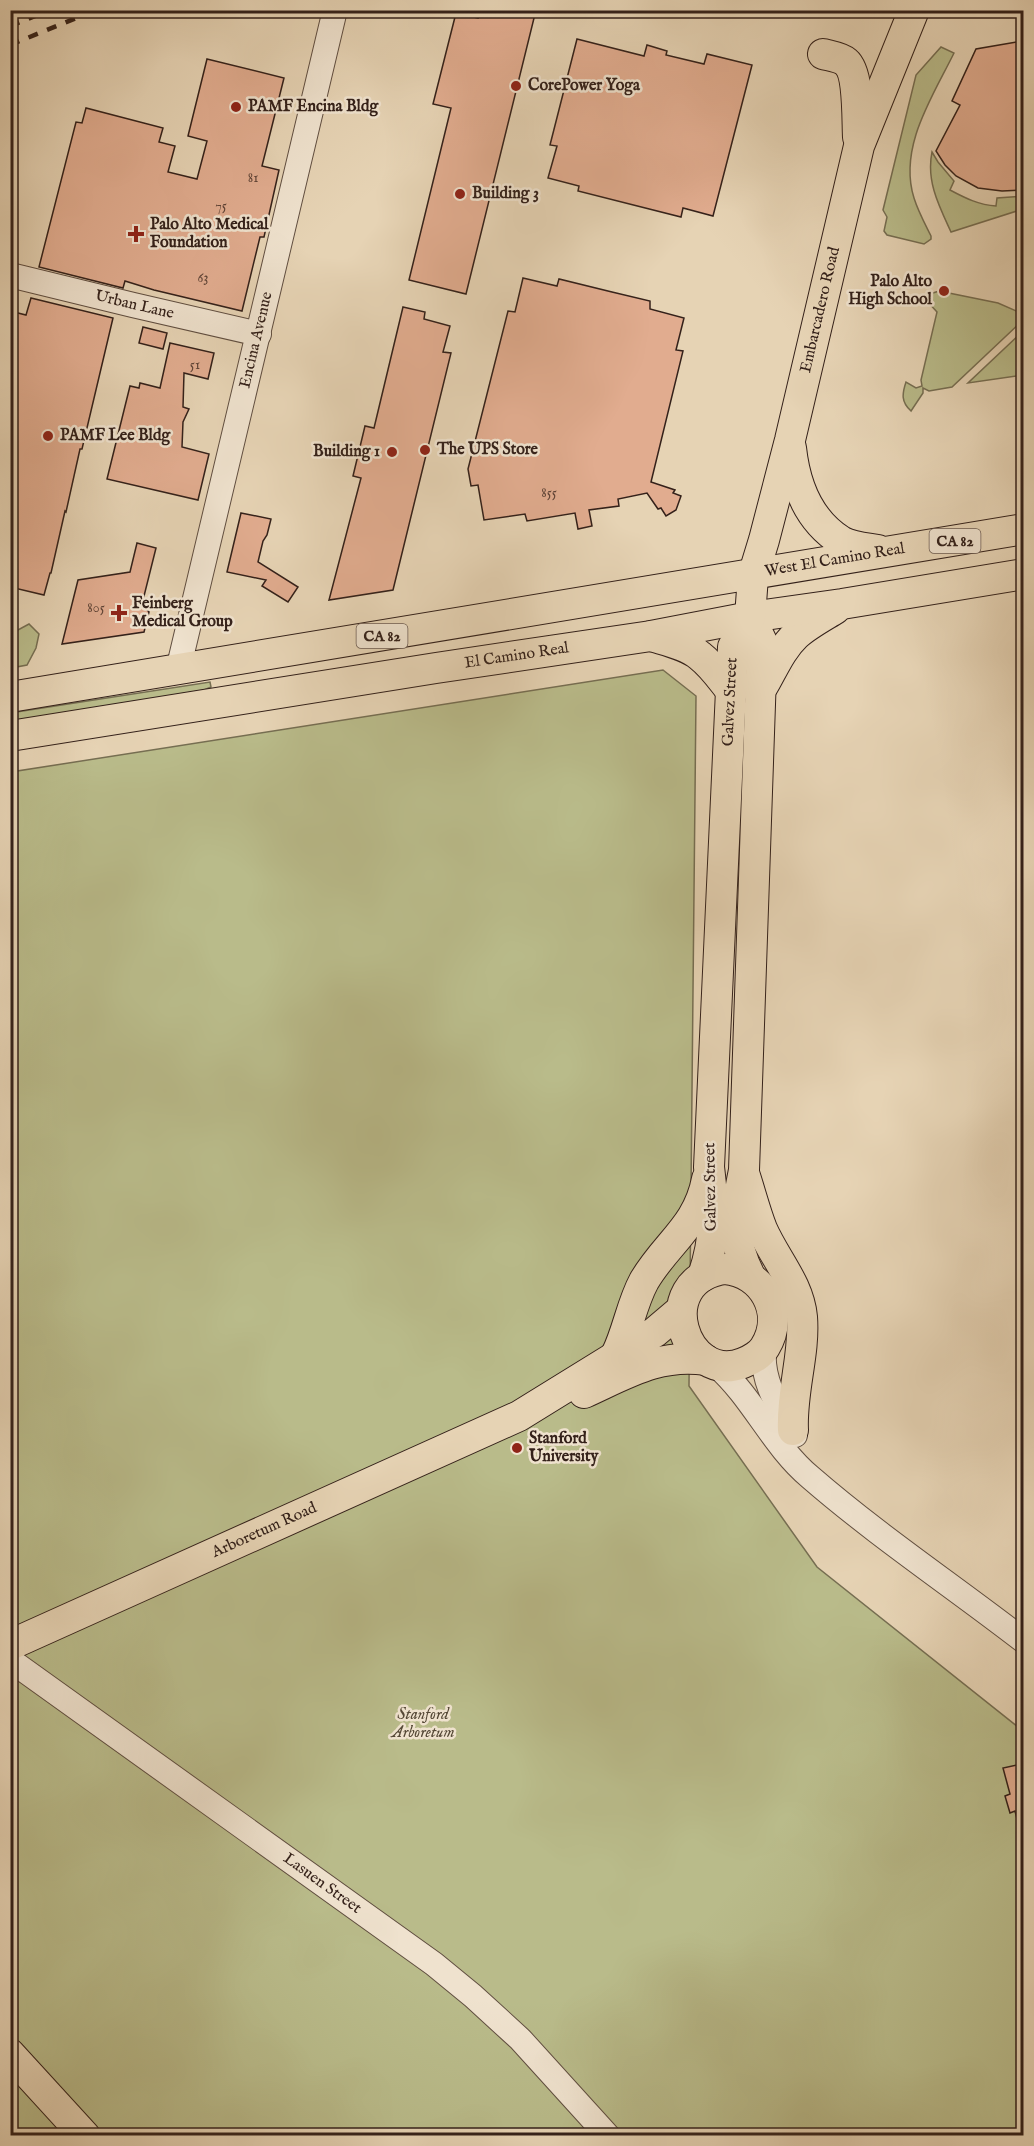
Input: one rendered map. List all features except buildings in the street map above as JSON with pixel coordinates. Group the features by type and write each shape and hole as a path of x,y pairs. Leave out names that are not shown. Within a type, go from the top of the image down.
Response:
{"main road":[{"name":"Embarcadero Road","path":"750,617 753,576 790,440 859,146 914,10"},
{"path":"823,54 843,60 851,69 855,89 859,146"},
{"path":"790,440 793,467 800,492 808,507 823,525 842,542 886,552"},
{"name":"West El Camino Real","path":"753,576 1023,530"},
{"name":"El Camino Real","path":"10,736 651,636 750,617 1023,574"},
{"name":"CA 82","path":"10,697 753,576"},
{"path":"651,636 699,655 746,692 803,629 842,604"},
{"name":"Galvez Street","path":"703,1276 712,1241 715,1212 709,1167 746,692 762,642 750,617"},
{"name":"Galvez Street","path":"746,692 744,1170 735,1218 737,1244 750,1276"},
{"path":"616,1355 624,1337 631,1307 645,1280 697,1211 704,1195 709,1167"},
{"path":"744,1170 762,1229 794,1287 802,1315 801,1344 793,1396 793,1430"},
{"path":"737,1270 750,1276 763,1289 771,1306 772,1325 764,1349 747,1362 737,1365 711,1363 692,1346 683,1329 681,1310 688,1293 703,1276 714,1271 737,1270"},
{"name":"Arboretum Road","path":"10,1645 519,1416 655,1332 681,1310"},
{"name":"Arboretum Road","path":"519,1416 543,1411 657,1361 683,1358 711,1363"},
{"path":"10,2054 85,2136"}],"street":[{"name":"Encina Avenue","path":"178,670 335,10"},
{"name":"Urban Lane","path":"10,275 122,303 259,333"},
{"path":"764,1349 763,1360 767,1383 827,1490"},
{"path":"711,1363 744,1395 791,1458 810,1477 872,1529 1023,1641"},
{"name":"Lasuen Street","path":"10,1660 442,1971 520,2039 608,2136"}],"green space":[{"path":"941,47 954,53 920,122 911,160 910,179 914,198 931,236 931,239 924,244 887,235 884,231 887,217 883,210 916,75"},
{"path":"932,152 954,181 950,190 978,203 996,206 997,198 1023,196 1023,209 951,232 932,183"},
{"path":"939,291 998,303 1023,314 1023,320 952,387 929,391 923,388 923,393 911,411 903,398 904,390 906,382 916,388 922,386 921,380 937,312 926,300 930,294"},
{"path":"1023,331 1023,375 968,383"},
{"path":"11,620 18,630 29,624 39,634 36,648 27,665 11,668"},
{"name":"Stanford Arboretum","path":"663,670 696,696 689,1386 817,1567 1023,1731 1023,2135 11,2136 11,772"},
{"path":"210,682 211,687 204,690 11,723 10,713"}],"railway":[{"path":"10,26 50,10"},
{"path":"10,45 96,10"}],"place":[{"name":"CorePower Yoga","path":"516,86"},
{"name":"PAMF Encina Bldg","path":"236,107"},
{"name":"Building 3","path":"460,194"},
{"name":"Palo Alto Medical Foundation","path":"136,234"},
{"name":"Palo Alto High School","path":"944,291"},
{"name":"PAMF Lee Bldg","path":"48,436"},
{"name":"The UPS Store","path":"425,450"},
{"name":"Building 1","path":"392,452"},
{"name":"Feinberg Medical Group","path":"119,613"},
{"name":"Stanford University","path":"517,1448"}]}
